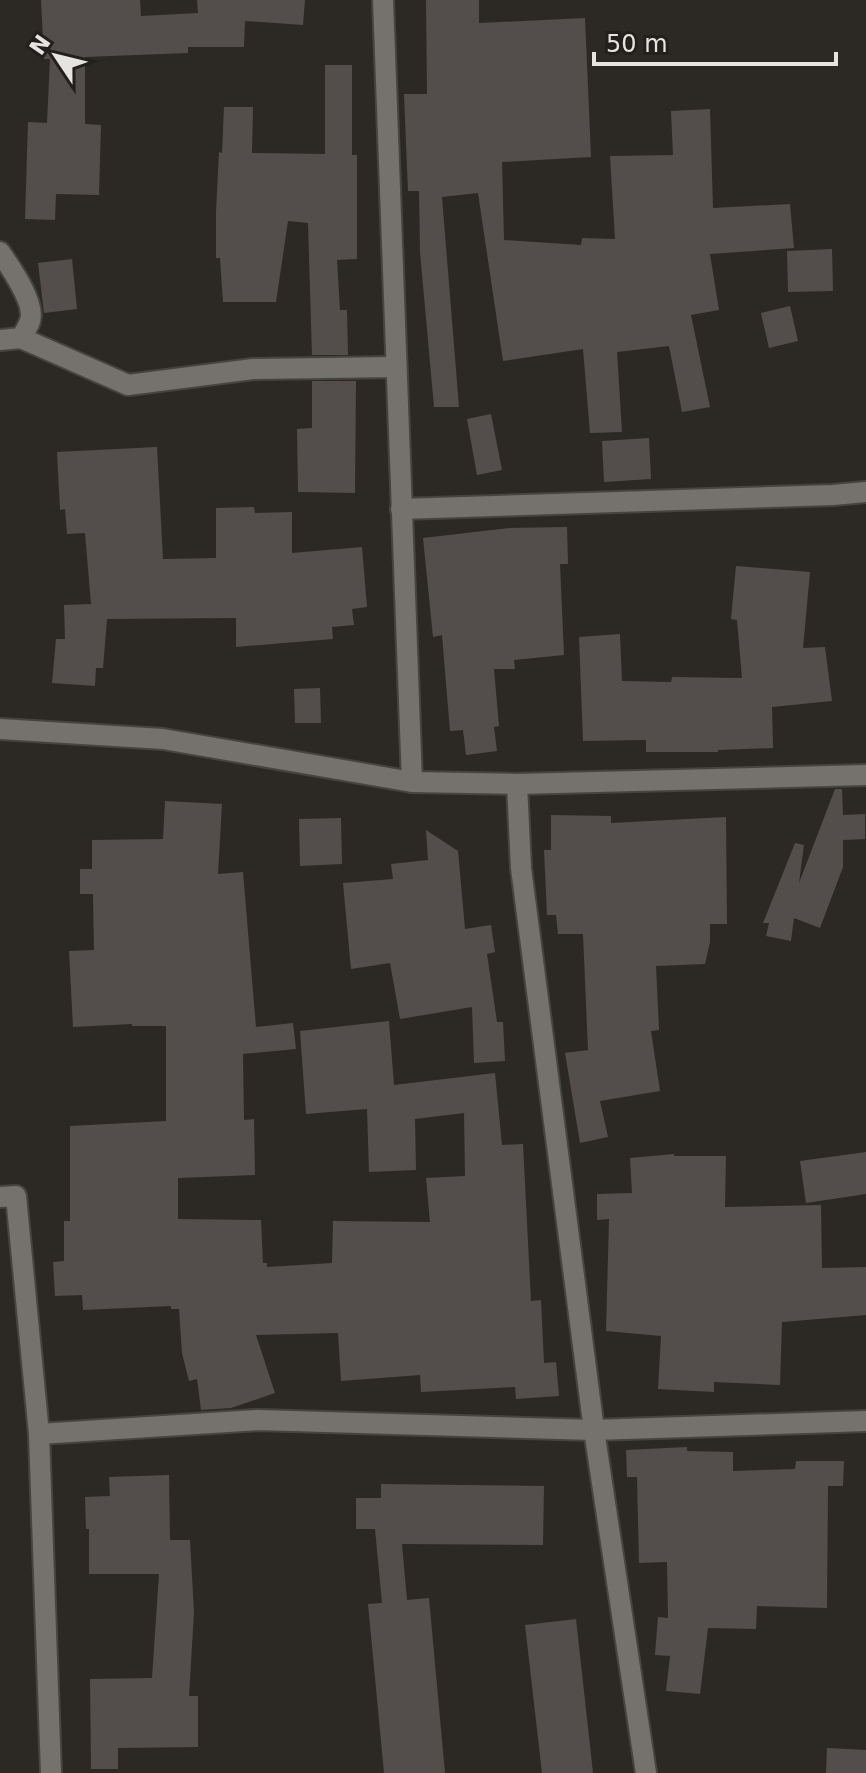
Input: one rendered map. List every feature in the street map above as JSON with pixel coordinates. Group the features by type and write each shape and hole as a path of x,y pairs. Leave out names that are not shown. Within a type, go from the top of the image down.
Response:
{"street":[{"path":"383,0 412,782"},
{"path":"0,252 29,304 31,318 21,338"},
{"path":"0,340 21,338 128,385 253,369 396,367"},
{"path":"401,509 866,492"},
{"path":"0,729 163,739 412,782 517,784 866,775"},
{"path":"517,784 521,868 594,1430 646,1773"},
{"path":"0,1197 16,1196 39,1434 51,1773"},
{"path":"39,1434 258,1420 594,1430 866,1421"}],"building":[{"path":"41,0 140,0 141,16 198,13 197,0 305,0 303,25 245,21 244,47 188,47 188,53 85,57 85,124 101,125 99,195 56,194 55,220 25,219 28,122 47,123 50,59 44,59"},
{"path":"426,0 479,0 479,23 585,18 591,157 502,162 504,240 581,245 582,238 615,239 610,156 673,155 671,111 710,109 713,208 790,204 794,248 710,254 719,310 691,315 710,407 682,412 669,346 617,352 622,432 590,433 583,349 503,361 478,193 442,197 459,407 434,407 420,252 419,191 408,191 404,94 427,94"},
{"path":"325,65 352,65 352,155 357,155 357,259 337,260 340,310 347,310 348,355 312,355 308,223 288,221 276,302 223,302 220,258 216,258 219,152 222,153 224,107 253,107 252,153 325,154"},
{"path":"832,249 833,291 788,292 787,251"},
{"path":"72,259 77,309 44,313 38,263"},
{"path":"790,306 798,341 769,348 761,313"},
{"path":"312,381 356,381 355,493 298,492 297,429 312,428"},
{"path":"491,414 502,470 477,475 467,419"},
{"path":"649,438 651,479 604,482 602,441"},
{"path":"157,447 163,559 216,558 216,508 254,507 255,513 292,512 292,553 362,547 367,607 352,609 354,625 332,627 333,639 236,647 236,618 107,619 103,668 96,668 95,686 52,683 56,639 65,639 64,605 91,604 85,533 67,534 65,509 60,510 57,452"},
{"path":"567,527 568,564 560,564 564,655 514,660 515,669 494,669 499,726 494,727 497,751 466,755 463,730 450,731 442,635 433,637 423,538 509,528"},
{"path":"736,566 810,572 803,648 825,647 832,701 772,707 773,748 646,752 646,740 583,741 579,637 620,634 622,681 671,682 672,677 742,678 737,620 731,619"},
{"path":"320,688 321,723 295,723 294,689"},
{"path":"835,789 842,789 843,815 865,814 865,839 843,840 843,867 820,928 794,918 791,941 766,936 769,923 763,923 795,843 804,845 799,883"},
{"path":"165,801 222,804 218,874 243,872 256,1027 293,1023 296,1049 243,1054 244,1120 254,1119 255,1175 178,1178 178,1219 261,1220 263,1263 267,1263 267,1267 332,1263 333,1221 430,1222 426,1178 465,1176 464,1113 415,1119 416,1170 369,1172 367,1109 306,1114 300,1031 389,1021 394,1085 495,1073 502,1145 523,1144 531,1301 541,1300 544,1363 556,1362 559,1396 516,1399 515,1387 421,1392 420,1375 341,1381 338,1333 256,1335 275,1393 231,1408 201,1410 197,1379 189,1381 182,1353 179,1309 171,1309 171,1306 83,1310 82,1295 55,1296 53,1262 64,1261 64,1221 70,1221 70,1126 166,1121 166,1026 73,1027 69,951 94,950 93,894 80,894 80,869 92,869 92,840 163,839"},
{"path":"551,815 611,816 611,823 726,817 727,924 710,924 705,964 656,966 659,1030 651,1031 660,1091 600,1101 608,1137 580,1143 565,1053 588,1050 583,934 558,934 556,915 547,915 544,850 551,850"},
{"path":"341,818 342,864 300,866 299,819"},
{"path":"426,830 458,851 465,929 491,925 495,952 487,954 497,1022 503,1022 505,1061 474,1063 472,1007 400,1019 390,963 351,969 343,883 393,879 391,864 428,860"},
{"path":"866,1152 866,1194 806,1203 800,1161"},
{"path":"674,1154 726,1156 725,1207 821,1205 822,1268 866,1267 866,1315 782,1322 780,1385 714,1382 714,1392 658,1389 661,1336 606,1331 609,1219 597,1220 597,1194 632,1193 630,1158"},
{"path":"687,1447 687,1451 733,1452 733,1471 795,1469 796,1461 844,1461 843,1486 828,1486 827,1608 757,1606 756,1629 708,1628 700,1694 666,1691 670,1656 655,1655 658,1617 668,1618 667,1562 639,1563 637,1477 627,1477 626,1450"},
{"path":"169,1475 170,1540 190,1540 194,1612 189,1696 198,1696 198,1747 118,1748 118,1769 91,1769 90,1679 152,1678 159,1574 89,1574 85,1497 110,1496 109,1477"},
{"path":"381,1484 544,1486 543,1545 402,1544 407,1600 429,1598 445,1773 384,1773 368,1604 382,1603 375,1529 356,1529 356,1498 381,1498"},
{"path":"576,1619 593,1773 542,1773 525,1625"},
{"path":"827,1748 866,1750 866,1773 826,1773"}]}
